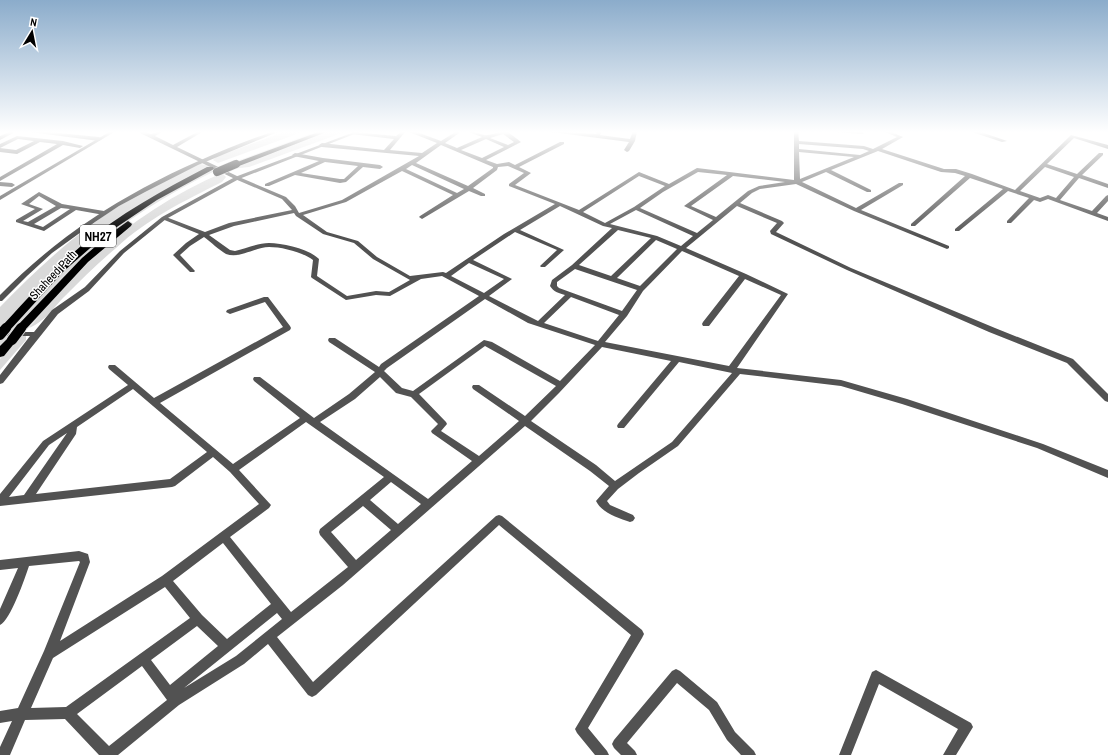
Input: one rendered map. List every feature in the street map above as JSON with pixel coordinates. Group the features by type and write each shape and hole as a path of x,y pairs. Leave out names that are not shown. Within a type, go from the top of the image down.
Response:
{"highway":[{"name":"Shaheed Path","path":"2,332 59,270 101,234 141,206 224,166"},
{"name":"Shaheed Path","path":"0,354 21,328 73,272 113,235 156,206 213,171"}],"street":[{"path":"0,179 22,166"},
{"path":"0,192 45,166"},
{"path":"0,198 53,166"},
{"path":"0,298 26,272 67,238 147,187 191,166"},
{"path":"213,166 284,198 297,213 325,233 356,242 375,258 409,278 443,274 539,324 600,344 734,371 841,383 904,401 1032,444 1108,474"},
{"path":"0,381 36,334 56,312 87,288 122,252 164,218 237,178 267,166"},
{"path":"267,185 309,166"},
{"path":"294,173 340,181 346,180 361,166"},
{"path":"373,166 380,167"},
{"path":"192,271 176,255 180,250 204,234 233,224 297,213 344,201 407,166"},
{"path":"419,166 483,195"},
{"path":"422,216 468,189 495,169 496,166"},
{"path":"797,166 797,182"},
{"path":"172,697 240,660 355,567 525,421 600,344 624,314 641,289 682,248 716,219 750,192 759,188 797,182 835,166"},
{"path":"928,166 943,171 956,171 970,175 1040,200 1048,197 1108,219"},
{"path":"1017,191 1043,166"},
{"path":"1048,166 1108,186"},
{"path":"1057,200 1088,166"},
{"path":"515,167 528,173 511,185 578,212 605,225 641,232 656,237 785,294 734,371 674,444 615,486 601,501 607,508 630,518"},
{"path":"402,169 457,195"},
{"path":"605,225 636,208 697,170 797,182 856,210 947,247"},
{"path":"826,170 869,190"},
{"path":"578,212 639,174 670,186"},
{"path":"716,219 687,206 732,174"},
{"path":"913,225 970,175"},
{"path":"0,184 12,185"},
{"path":"856,210 901,184"},
{"path":"958,230 1008,188"},
{"path":"74,209 44,229 18,221 40,209 24,204 39,194 60,206 104,213"},
{"path":"1009,222 1033,197"},
{"path":"1094,214 1108,197"},
{"path":"736,204 780,222 781,223 773,231 773,233 849,270 1070,361 1108,399"},
{"path":"446,276 515,230 558,205"},
{"path":"29,224 60,206"},
{"path":"636,208 697,235"},
{"path":"164,218 204,234 228,252 235,253 268,245 295,249 312,256 316,259 314,277 346,298 376,293 390,294 421,277"},
{"path":"616,228 574,266 554,281 553,286 557,290 569,295 624,314"},
{"path":"515,230 561,250 543,266"},
{"path":"612,279 656,237"},
{"path":"233,469 310,420 360,391 380,372 384,366 509,279 468,261"},
{"path":"574,266 641,289"},
{"path":"706,324 744,275"},
{"path":"539,324 569,295"},
{"path":"154,402 287,328 266,299 230,312"},
{"path":"2,332 36,334"},
{"path":"332,340 380,372 399,391 414,394 443,424 435,431 478,460"},
{"path":"414,394 484,343 489,344 560,385"},
{"path":"621,426 677,359"},
{"path":"49,654 166,580 266,505 233,469 112,367"},
{"path":"257,379 310,420 428,504"},
{"path":"0,502 46,443 73,427 133,385"},
{"path":"476,387 593,468 615,486"},
{"path":"26,499 73,432 73,427"},
{"path":"0,502 172,483 213,452"},
{"path":"355,567 324,532 391,477"},
{"path":"363,500 398,530"},
{"path":"269,636 312,692 499,519 638,634 581,728 603,755"},
{"path":"224,537 290,620"},
{"path":"0,565 71,556 84,557 85,562 49,654 3,755"},
{"path":"0,620 8,606 26,562"},
{"path":"166,580 198,619 227,647"},
{"path":"68,713 108,755 227,647 278,604"},
{"path":"0,717 21,714 68,713 198,619"},
{"path":"143,658 172,697"},
{"path":"631,755 618,744 676,675 712,706 731,736 750,755"},
{"path":"845,755 876,676 967,727 949,755"}],"shaded area":[{"path":"195,166 212,166 146,200 99,231 63,263 1,328 0,327 0,307 47,261 80,233 115,208 150,188"},
{"path":"237,166 251,166 249,167 231,169"},
{"path":"213,170 215,171 179,189 144,210 95,246 59,280 0,348 0,340 36,298 75,258 112,229 152,202"},
{"path":"222,173 226,177 222,182 166,211 140,228 90,272 45,318 29,328 60,291 108,243 123,231 171,199"},
{"path":"22,335 26,336 26,340 0,370 0,359"}]}
